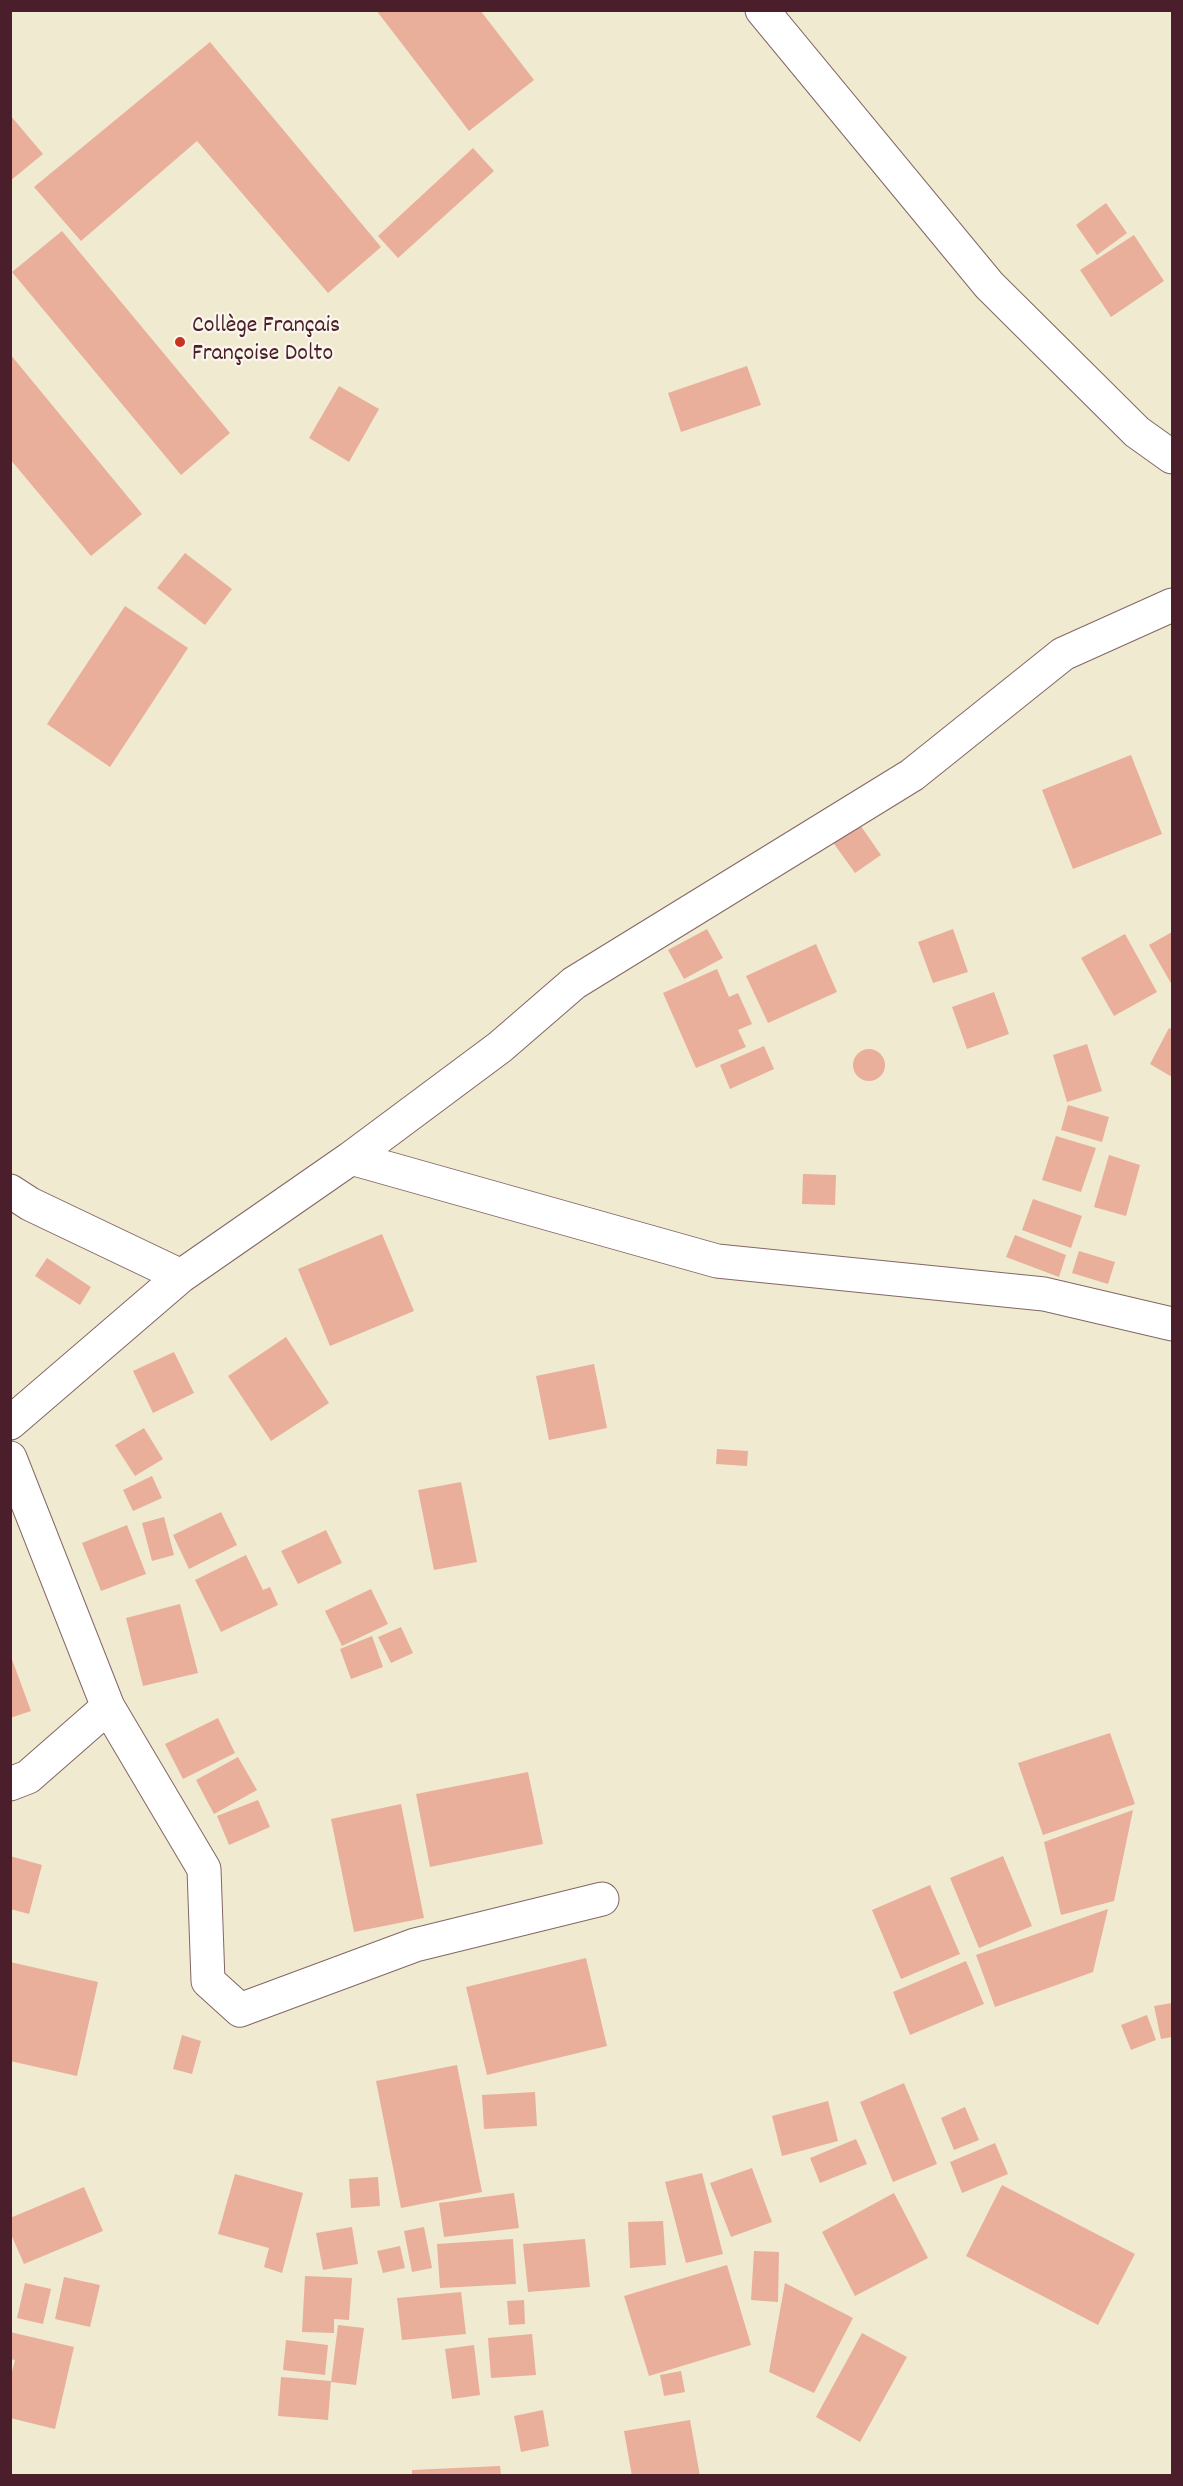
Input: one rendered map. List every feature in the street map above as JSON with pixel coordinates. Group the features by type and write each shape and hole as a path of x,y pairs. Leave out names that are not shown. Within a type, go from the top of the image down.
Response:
{"street":[{"path":"762,10 989,285 1137,432 1173,457"},
{"path":"10,1423 181,1276 351,1158 500,1047 574,982 912,775 1064,654 1173,605"},
{"path":"351,1158 717,1261 1044,1294 1173,1324"},
{"path":"10,1191 30,1204 181,1276"},
{"path":"10,1458 108,1707 204,1869 208,1981 240,2010 415,1945 602,1899"},
{"path":"10,1784 28,1777 108,1707"}],"building":[{"path":"376,10 480,10 534,80 469,131"},
{"path":"210,42 381,247 328,293 197,141 81,241 34,187"},
{"path":"10,115 43,154 10,181"},
{"path":"473,148 494,171 398,258 378,236"},
{"path":"1106,203 1127,233 1097,255 1076,225"},
{"path":"62,231 230,433 181,475 12,272"},
{"path":"1134,235 1164,281 1111,317 1080,270"},
{"path":"10,354 142,514 91,556 10,459"},
{"path":"747,366 761,405 681,432 668,393"},
{"path":"339,386 379,409 349,462 309,438"},
{"path":"185,553 232,589 205,625 157,588"},
{"path":"125,606 188,648 110,767 47,724"},
{"path":"1131,755 1162,834 1073,869 1042,790"},
{"path":"858,822 881,855 855,873 832,841"},
{"path":"707,929 723,958 684,979 668,950"},
{"path":"953,929 968,972 933,983 918,942"},
{"path":"1172,932 1172,985 1149,945"},
{"path":"1125,934 1157,992 1114,1016 1081,958"},
{"path":"816,944 837,992 768,1023 746,976"},
{"path":"717,969 729,997 738,993 752,1024 738,1030 746,1047 696,1068 663,993"},
{"path":"994,992 1009,1034 967,1049 952,1007"},
{"path":"1169,1028 1172,1029 1172,1077 1150,1064"},
{"path":"1087,1044 1102,1091 1067,1102 1053,1055"},
{"path":"764,1046 774,1069 730,1089 720,1065"},
{"path":"869,1049 880,1054 885,1065 880,1076 869,1081 858,1076 853,1065 858,1054"},
{"path":"1068,1105 1109,1117 1102,1142 1061,1130"},
{"path":"1056,1136 1096,1148 1081,1192 1042,1180"},
{"path":"1109,1155 1140,1165 1126,1216 1094,1207"},
{"path":"803,1174 836,1175 835,1205 802,1204"},
{"path":"1033,1199 1082,1216 1071,1248 1022,1230"},
{"path":"382,1234 414,1311 330,1346 298,1269"},
{"path":"1015,1235 1066,1255 1059,1277 1006,1257"},
{"path":"1079,1251 1115,1262 1108,1284 1072,1273"},
{"path":"47,1258 91,1287 80,1305 35,1276"},
{"path":"286,1337 329,1403 271,1441 228,1376"},
{"path":"174,1352 194,1393 153,1413 133,1371"},
{"path":"594,1364 607,1428 549,1440 536,1376"},
{"path":"144,1428 163,1459 135,1476 115,1445"},
{"path":"717,1449 748,1451 747,1466 716,1464"},
{"path":"152,1476 162,1498 133,1511 123,1490"},
{"path":"461,1482 477,1562 434,1570 418,1490"},
{"path":"221,1512 237,1545 189,1569 173,1535"},
{"path":"164,1517 174,1555 152,1561 142,1523"},
{"path":"127,1525 146,1574 101,1591 82,1543"},
{"path":"326,1530 342,1563 298,1584 281,1551"},
{"path":"246,1555 263,1590 270,1587 278,1605 221,1632 195,1580"},
{"path":"371,1589 388,1624 342,1646 325,1611"},
{"path":"180,1604 198,1673 143,1686 126,1618"},
{"path":"401,1627 413,1653 391,1663 378,1637"},
{"path":"372,1636 383,1667 351,1679 340,1649"},
{"path":"10,1654 31,1711 10,1718"},
{"path":"218,1718 235,1753 183,1779 165,1744"},
{"path":"1110,1733 1135,1804 1043,1835 1018,1763"},
{"path":"238,1757 257,1790 214,1814 196,1780"},
{"path":"528,1772 543,1844 430,1867 416,1794"},
{"path":"258,1800 270,1827 229,1845 217,1816"},
{"path":"401,1804 424,1918 354,1932 331,1819"},
{"path":"1133,1810 1114,1901 1061,1915 1044,1842"},
{"path":"10,1856 42,1865 29,1914 10,1909"},
{"path":"1003,1856 1032,1926 979,1948 950,1878"},
{"path":"930,1885 960,1954 901,1979 872,1910"},
{"path":"1108,1909 1093,1972 995,2007 976,1955"},
{"path":"586,1958 607,2046 487,2075 466,1987"},
{"path":"966,1961 984,2004 910,2035 893,1992"},
{"path":"10,1962 98,1982 77,2076 10,2061"},
{"path":"1172,2003 1172,2037 1161,2039 1154,2006"},
{"path":"1147,2015 1156,2040 1131,2050 1121,2025"},
{"path":"182,2035 201,2041 192,2074 173,2069"},
{"path":"457,2065 482,2192 401,2208 376,2081"},
{"path":"904,2083 937,2164 893,2182 860,2102"},
{"path":"535,2092 537,2126 484,2129 482,2095"},
{"path":"828,2101 838,2141 782,2156 772,2116"},
{"path":"965,2107 979,2140 954,2150 941,2118"},
{"path":"856,2139 867,2164 820,2183 810,2158"},
{"path":"995,2143 1008,2174 962,2193 950,2162"},
{"path":"752,2168 772,2222 731,2237 710,2183"},
{"path":"702,2173 723,2254 686,2263 665,2182"},
{"path":"235,2174 303,2193 282,2273 264,2267 269,2248 218,2234"},
{"path":"378,2177 380,2206 351,2208 349,2179"},
{"path":"1002,2185 1135,2254 1098,2325 966,2256"},
{"path":"84,2187 103,2231 24,2264 10,2232 10,2218"},
{"path":"514,2193 519,2228 444,2237 439,2203"},
{"path":"894,2193 928,2258 855,2296 822,2232"},
{"path":"663,2221 666,2265 630,2268 628,2222"},
{"path":"352,2227 358,2264 323,2270 316,2233"},
{"path":"424,2227 432,2268 412,2272 404,2231"},
{"path":"513,2239 516,2284 440,2288 437,2244"},
{"path":"585,2239 590,2287 528,2292 523,2244"},
{"path":"400,2246 405,2268 383,2273 377,2251"},
{"path":"754,2251 779,2252 778,2302 751,2300"},
{"path":"727,2265 751,2345 649,2376 624,2296"},
{"path":"305,2276 352,2278 349,2320 334,2319 334,2333 302,2332"},
{"path":"64,2277 100,2285 90,2327 55,2319"},
{"path":"25,2283 51,2289 43,2324 17,2318"},
{"path":"785,2283 853,2318 814,2393 769,2372"},
{"path":"461,2292 466,2334 402,2340 397,2298"},
{"path":"524,2300 525,2324 509,2325 507,2301"},
{"path":"338,2325 364,2328 356,2385 331,2382"},
{"path":"10,2332 74,2347 55,2429 10,2418 10,2379 15,2360 10,2359"},
{"path":"862,2333 907,2357 860,2442 816,2417"},
{"path":"532,2334 536,2375 491,2378 488,2338"},
{"path":"286,2340 328,2345 325,2375 283,2370"},
{"path":"474,2345 480,2395 452,2399 445,2349"},
{"path":"681,2371 685,2392 664,2396 660,2375"},
{"path":"281,2377 331,2381 328,2420 278,2416"},
{"path":"543,2410 549,2446 521,2452 514,2416"},
{"path":"690,2420 700,2476 632,2476 624,2431"},
{"path":"500,2466 501,2476 412,2476 412,2470"}],"place":[{"name":"Collège Français Françoise Dolto","path":"180,342"}]}
